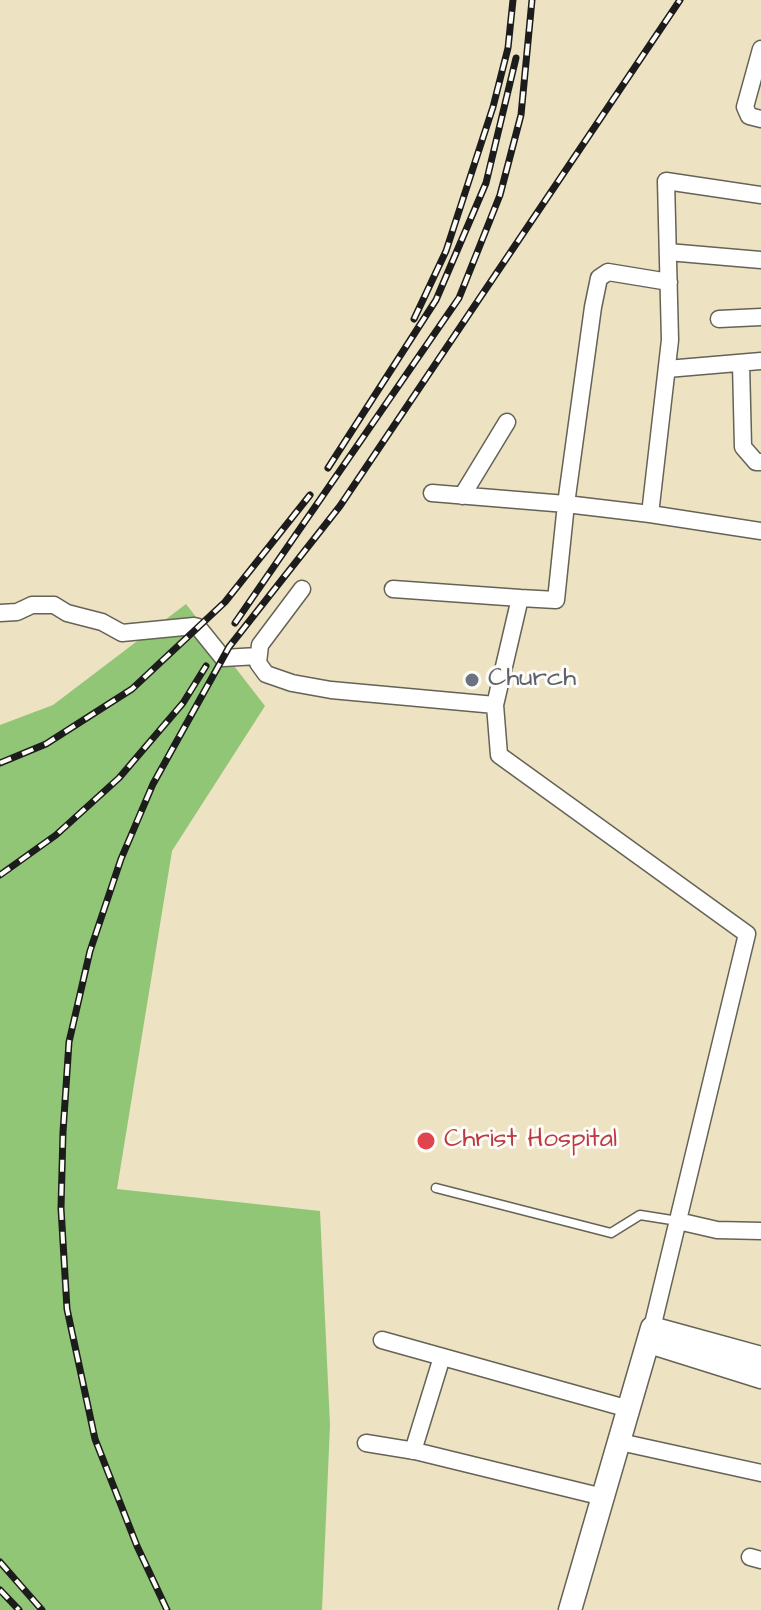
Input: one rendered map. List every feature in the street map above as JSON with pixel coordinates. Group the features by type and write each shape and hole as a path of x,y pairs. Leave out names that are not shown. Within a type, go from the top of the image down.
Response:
{"street":[{"path":"761,49 745,107 749,116 761,119"},
{"path":"650,514 670,340 666,181 761,195"},
{"path":"668,252 761,260"},
{"path":"393,589 556,600 566,504 599,278 608,272 669,282"},
{"path":"719,319 761,317"},
{"path":"667,369 761,361"},
{"path":"741,363 743,447 756,462 761,462"},
{"path":"462,496 507,422"},
{"path":"432,493 566,504 761,531"},
{"path":"302,589 260,645 260,668 266,674 292,683 353,693 495,705"},
{"path":"520,598 495,705 499,755 747,934 650,1335 570,1610"},
{"path":"0,613 17,612 32,605 54,605 67,613 102,622 122,633 194,626 223,658 258,656"},
{"path":"678,1221 717,1230 761,1231"},
{"path":"650,1335 761,1358"},
{"path":"650,1335 761,1377"},
{"path":"382,1340 629,1409"},
{"path":"413,1451 442,1357"},
{"path":"620,1442 761,1473"},
{"path":"366,1443 413,1451 603,1497"}],"lane":[{"path":"436,1188 611,1233 640,1215 678,1221"}],"green space":[{"path":"186,604 265,706 172,851 117,1189 320,1211 330,1425 322,1610 0,1610 0,725 53,705"}],"railway":[{"path":"414,319 446,251 493,107 508,48 513,0"},
{"path":"235,623 459,298 500,195 521,115 532,0"},
{"path":"167,1610 137,1546 95,1439 67,1309 61,1208 63,1132 69,1042 90,951 121,859 153,784 229,647 340,506 680,0"},
{"path":"328,468 436,300 486,183 516,58"},
{"path":"0,763 46,744 132,689 225,602 310,495"},
{"path":"0,875 56,835 119,778 183,703 206,666"},
{"path":"0,1562 42,1610"},
{"path":"0,1590 19,1610"}],"place":[{"name":"Church","path":"472,680"},
{"name":"Christ Hospital","path":"426,1141"}]}
